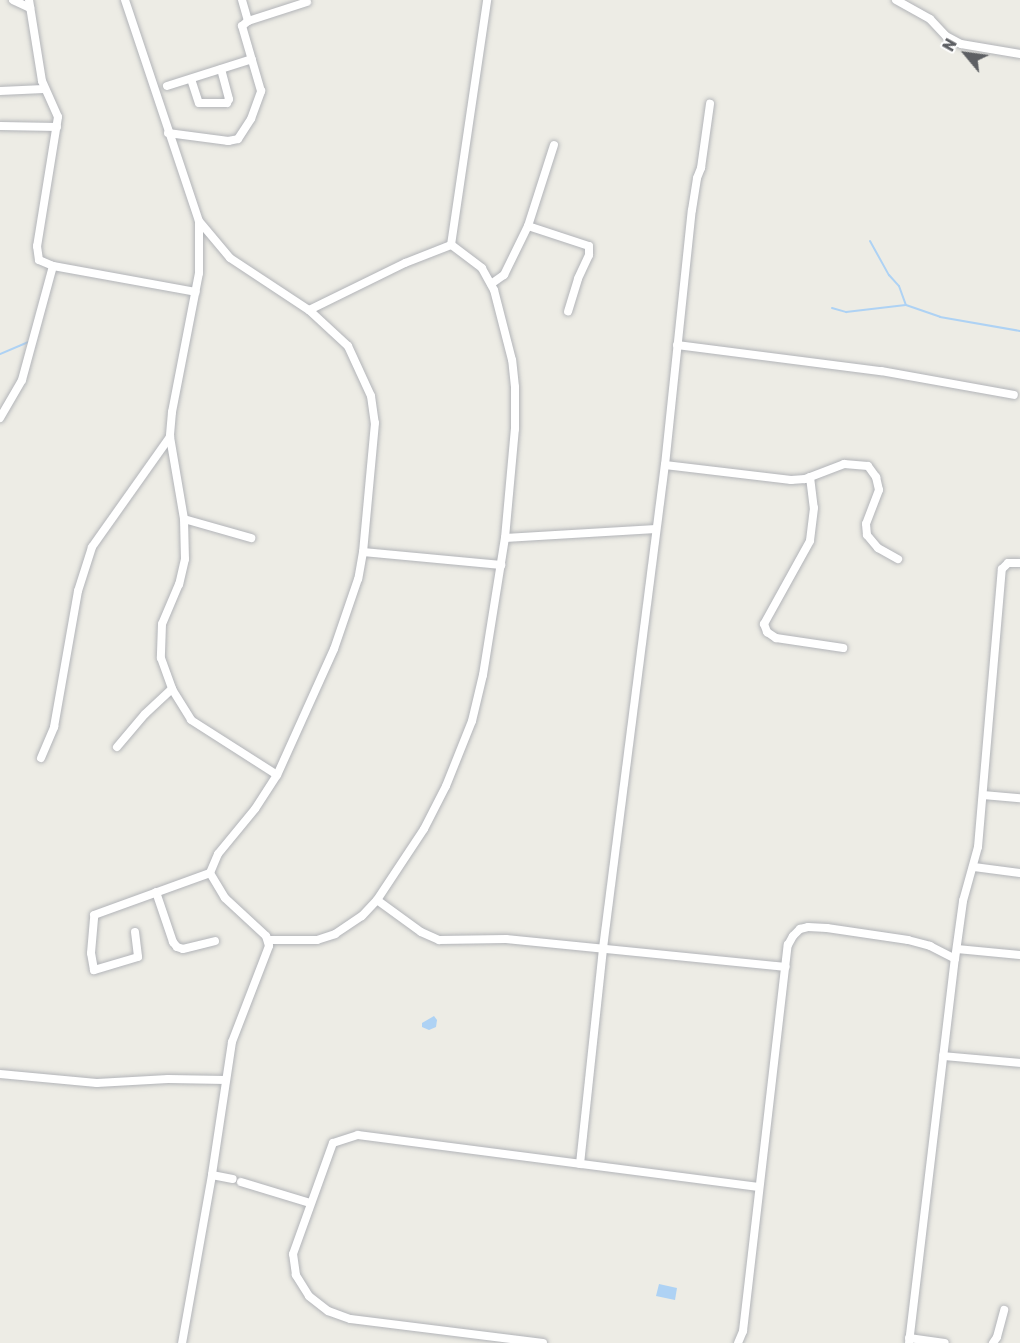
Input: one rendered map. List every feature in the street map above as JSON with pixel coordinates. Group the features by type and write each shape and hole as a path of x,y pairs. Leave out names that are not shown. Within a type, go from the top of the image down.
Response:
{"street":[{"path":"13,0 30,4 44,89 54,103 57,127 37,246 39,260 53,266 195,292"},
{"path":"125,0 199,222 201,255 172,412 170,437 184,519 183,573 160,633 161,658 172,689 197,726 277,775"},
{"path":"242,0 248,21"},
{"path":"451,245 487,0"},
{"path":"896,0 930,19 946,36 961,44 1020,54"},
{"path":"168,133 228,141 238,139 252,119 261,91 241,28 248,21 307,2"},
{"path":"167,86 252,59"},
{"path":"191,79 199,103 227,104 229,99 221,69"},
{"path":"0,91 44,89"},
{"path":"580,1164 603,948 665,465 692,210 697,178 701,168 710,104"},
{"path":"0,126 57,127"},
{"path":"491,284 504,275 528,226 554,145"},
{"path":"135,932 138,957 94,970 92,953 94,915 210,873 218,854 255,809 277,775 331,659 358,579 363,552 374,442 371,396 348,346 309,310 230,258 199,222"},
{"path":"528,226 589,246 590,255 578,279 568,312"},
{"path":"210,873 225,898 268,940 305,941 335,934 362,916 377,900 424,829 460,755 483,675 501,565 515,429 515,387 507,334 491,284 482,268 451,245"},
{"path":"309,310 405,263 451,245"},
{"path":"0,418 22,380 53,266"},
{"path":"677,345 881,371 1014,395"},
{"path":"41,758 54,728 78,591 92,548 170,437"},
{"path":"665,465 791,480 810,477 844,464 868,466 876,477 879,490 866,524 867,535 878,548 898,559"},
{"path":"810,477 814,508 810,541 764,624 767,632 776,638 843,648"},
{"path":"184,519 251,538"},
{"path":"505,538 656,529"},
{"path":"363,552 501,565"},
{"path":"945,1343 909,1340 955,958 963,901 974,867 983,795 1002,569 1008,563 1020,563"},
{"path":"117,747 145,714 172,689"},
{"path":"983,795 1020,798"},
{"path":"974,867 1020,873"},
{"path":"156,892 172,942 177,947 183,949 215,941"},
{"path":"377,900 421,932 439,940 498,939 786,967"},
{"path":"738,1343 743,1331 788,945 793,936 800,928 808,927 908,940 930,946 955,958"},
{"path":"182,1343 212,1175 232,1042 268,953 268,940"},
{"path":"957,949 1020,955"},
{"path":"943,1056 1020,1063"},
{"path":"0,1074 97,1083 168,1079 226,1080"},
{"path":"543,1343 366,1321 328,1311 302,1287 293,1265 293,1254 328,1149 342,1138 358,1135 759,1187"},
{"path":"212,1175 237,1180 310,1203"},
{"path":"993,1343 998,1337 1004,1310"}],"water":[{"path":"434,1016 437,1020 436,1027 429,1030 422,1027 422,1023"},
{"path":"659,1284 677,1288 675,1300 656,1296"}],"waterway":[{"path":"870,241 889,275 899,286 906,305"},
{"path":"832,308 846,312 906,305 940,317 1020,331"},
{"path":"0,354 31,341"}]}
